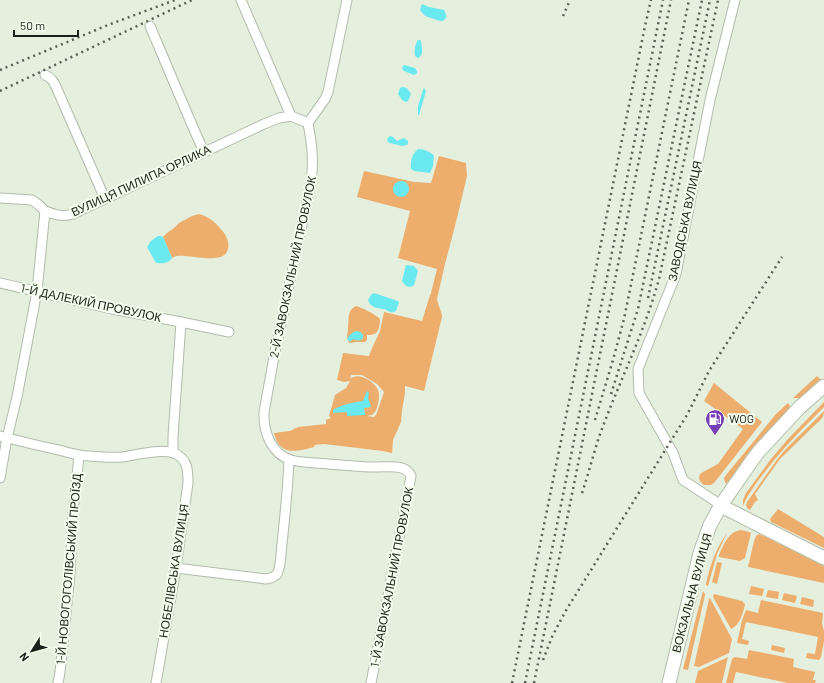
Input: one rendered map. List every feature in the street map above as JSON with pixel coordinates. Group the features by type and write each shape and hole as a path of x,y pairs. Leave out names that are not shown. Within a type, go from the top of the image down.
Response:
{"main road":[{"path":"724,507 760,450 799,408 824,386"},
{"path":"724,507 765,454 796,420 824,394"},
{"path":"724,507 824,558"},
{"name":"ВОКЗАЛЬНА ВУЛИЦЯ","path":"669,683 700,553 710,525 724,507"},
{"name":"ВОКЗАЛЬНА ВУЛИЦЯ","path":"674,683 708,550 724,507"}],"street":[{"path":"241,0 291,116 308,123 325,99 328,92 347,0"},
{"name":"ЗАВОДСЬКА ВУЛИЦЯ","path":"724,507 683,480 673,454 639,393 638,369 676,274 710,100 735,0"},
{"path":"150,26 204,152"},
{"path":"45,75 53,80 105,199"},
{"name":"ВУЛИЦЯ ПИЛИПА ОРЛИКА","path":"45,211 55,215 65,216 73,214 264,124 279,118 291,116"},
{"name":"2-Й ЗАВОКЗАЛЬНИЙ ПРОВУЛОК","path":"289,460 274,448 269,440 265,426 264,412 274,357 311,182 313,155 308,123"},
{"path":"0,198 32,200 45,211 37,291 17,396 4,437 0,478"},
{"name":"1-Й ДАЛЕКИЙ ПРОВУЛОК","path":"0,283 112,309 228,332"},
{"path":"4,437 78,456 122,457 144,453 172,452 181,322"},
{"name":"НОБЕЛІВСЬКА ВУЛИЦЯ","path":"156,683 176,568 188,484 187,465 172,452"},
{"name":"1-Й НОВОГОГОЛІВСЬКИЙ ПРОЇЗД","path":"58,683 70,574 78,456"},
{"path":"176,568 266,579 274,577 277,574 281,557 289,460"},
{"name":"1-Й ЗАВОКЗАЛЬНИЙ ПРОВУЛОК","path":"289,460 400,468 405,469 411,476 371,683"}],"shaded area":[{"path":"439,156 466,163 467,176 437,299 442,317 424,391 405,386 401,422 393,440 392,453 324,444 295,451 284,449 276,440 274,433 290,431 298,427 326,424 326,420 331,418 329,416 335,395 346,388 350,381 344,382 337,380 343,353 369,356 380,331 384,312 422,321 431,293 437,269 398,258 410,211 357,197 364,171 414,182 431,183","holes":["351,375 362,375 377,384 384,392 374,417 367,416 372,415 377,408 379,396 377,388 372,382 365,378 357,376 350,379"]},
{"path":"199,214 213,221 225,234 228,240 228,249 225,254 214,258 176,256 172,258 163,237 179,223"},
{"path":"356,306 369,311 378,317 380,319 379,326 376,333 367,335 367,340 365,342 349,343 347,338 349,315 351,310"},
{"path":"817,376 821,380 800,398 793,398"},
{"path":"714,383 762,422 714,483 711,485 704,485 701,483 699,477 701,473 718,464 743,429 704,401"},
{"path":"824,402 824,407 785,447 771,464 750,493 743,506 743,500 746,493 771,459"},
{"path":"788,403 790,406 788,410 764,436 726,484 724,478 726,475 776,414"},
{"path":"824,411 821,420 780,459 755,494 758,500 750,510 747,508 747,502 776,461"},
{"path":"778,509 824,537 824,548 771,522 770,519"},
{"path":"741,530 751,533 745,558 740,561 719,557 727,539 733,533"},
{"path":"727,533 717,554 708,586 706,583 716,551"},
{"path":"759,534 824,566 824,583 748,567 754,541 756,536"},
{"path":"717,562 722,563 717,584 712,582"},
{"path":"751,586 764,589 762,596 749,594"},
{"path":"768,590 779,592 778,599 766,597"},
{"path":"703,591 705,595 688,670 683,669 697,614"},
{"path":"784,593 797,596 795,603 782,600"},
{"path":"714,594 742,601 745,604 739,622 731,629 713,597"},
{"path":"802,597 814,600 813,607 800,604"},
{"path":"710,598 732,639 729,653 699,667 694,666"},
{"path":"761,600 823,613 822,623 824,641 819,660 806,658 807,653 815,654 818,637 746,622 742,639 749,641 748,645 737,643 742,620 746,610 758,613"},
{"path":"772,645 785,648 784,653 771,650"},
{"path":"749,650 794,659 793,667 815,672 813,680 816,680 815,683 788,683 736,672 733,683 726,683 732,659 735,657 747,659"},
{"path":"728,657 722,683 695,683 698,671"}],"water":[{"path":"422,4 444,10 446,18 443,21 440,21 425,16 420,10"},
{"path":"418,40 421,41 422,51 420,57 418,58 415,56 415,46"},
{"path":"404,65 415,68 417,73 414,75 404,71 402,69"},
{"path":"400,88 407,88 411,94 406,102 402,100 398,94"},
{"path":"424,88 426,91 418,115 418,106"},
{"path":"390,136 397,141 404,138 408,141 408,144 402,146 390,143 387,139"},
{"path":"418,149 427,151 434,156 433,166 430,173 414,171 411,169 412,158"},
{"path":"398,181 404,181 409,186 407,195 404,197 398,197 393,192 393,186"},
{"path":"158,236 163,237 172,258 165,263 156,263 147,247 151,241"},
{"path":"406,265 414,266 418,271 414,285 410,287 406,286 402,281"},
{"path":"374,293 398,301 396,311 391,312 377,308 369,303 368,300"},
{"path":"357,331 362,334 363,338 361,340 353,339 350,342 347,339 352,333"},
{"path":"367,391 369,393 368,398 371,406 364,408 365,415 347,416 347,413 345,412 333,413 333,410 339,407 363,401"}],"railway":[{"path":"0,70 108,25 175,0"},
{"path":"0,91 192,0"},
{"path":"563,16 570,0"},
{"path":"512,683 651,0"},
{"path":"525,683 663,0"},
{"path":"534,683 671,0"},
{"path":"595,420 624,319 689,0"},
{"path":"611,394 638,309 702,0"},
{"path":"648,298 710,0"},
{"path":"582,493 606,417 646,319 659,279 718,0"},
{"path":"543,660 552,637 565,612 687,415 709,371 782,257"}],"place":[{"name":"WOG","path":"715,436"}]}
